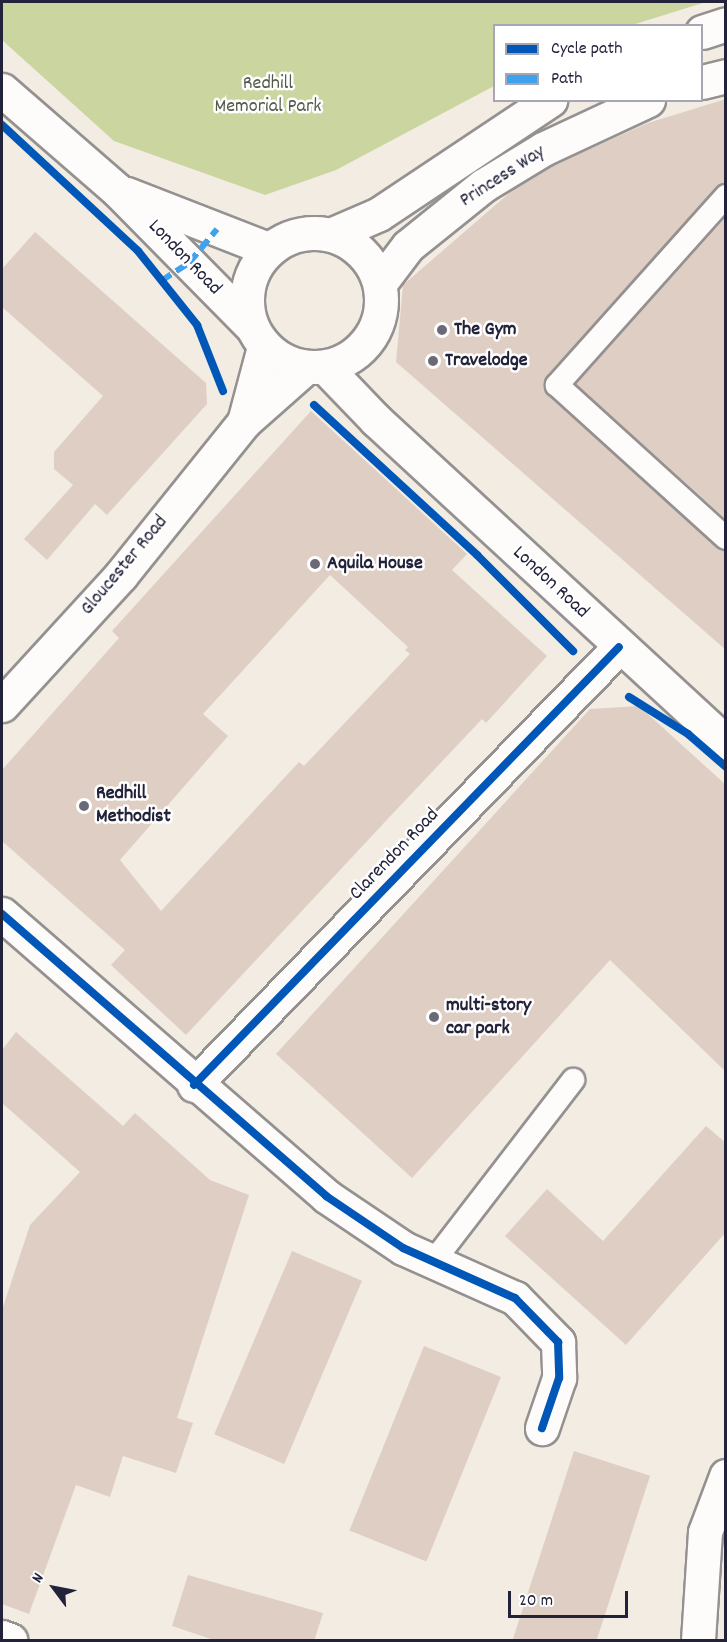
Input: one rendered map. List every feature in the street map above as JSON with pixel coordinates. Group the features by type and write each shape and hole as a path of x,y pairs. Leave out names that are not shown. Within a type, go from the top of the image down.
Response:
{"main road":[{"path":"703,32 726,24"},
{"path":"703,82 726,76"},
{"name":"London Road","path":"2,90 117,190 258,337"},
{"name":"Princess Way","path":"333,234 379,214 547,102"},
{"name":"Princess Way","path":"380,283 408,246 484,185 543,149 644,102"},
{"name":"London Road","path":"117,190 268,249"},
{"path":"312,232 333,234 354,245 370,262 380,283 382,307 375,330 361,349 348,359 315,367 283,361 258,337 246,304 248,285 257,263 268,249 289,237 312,232"},
{"name":"Gloucester Road","path":"244,422 258,337"},
{"path":"361,349 363,376 376,420"},
{"name":"London Road","path":"315,367 376,420 619,647 726,743"},
{"name":"Gloucester Road","path":"2,705 121,575 244,422 315,367"},
{"name":"Clarendon Road","path":"194,1085 619,647"},
{"path":"2,914 194,1085 326,1196 403,1248 515,1298 558,1342 559,1378 542,1428"},
{"path":"698,1641 705,1532 726,1476"},
{"path":"2,1637 10,1641"}],"lane":[{"path":"726,196 557,385 726,538"},
{"path":"433,1262 573,1080"}],"green space":[{"name":"Redhill Memorial Park","path":"2,2 706,2 635,24 493,24 493,87 336,170 265,195 114,141 2,40"}],"building":[{"path":"726,99 726,183 716,187 544,383 548,395 717,548 726,551 726,650 396,362 403,285 514,189 545,169 648,123"},
{"path":"726,217 726,519 576,384"},
{"path":"35,232 206,383 207,404 107,515 95,504 47,560 24,539 73,485 54,469 54,452 103,396 2,307 2,269"},
{"path":"311,411 467,554 452,570 547,656 486,723 482,719 186,1035 111,965 125,950 2,841 2,770 119,638 112,631","holes":["330,575 408,647 405,650 410,654 304,766 299,762 161,911 120,860 228,736 203,714"]},
{"path":"639,706 726,785 726,1072 610,960 412,1178 276,1054 590,709"},
{"path":"16,1032 123,1126 135,1113 210,1180 249,1195 177,1418 193,1423 176,1473 123,1456 110,1497 76,1485 29,1614 2,1604 2,1310 30,1225 80,1172 2,1103 2,1050"},
{"path":"706,1126 726,1143 726,1232 626,1345 505,1236 547,1189 603,1241"},
{"path":"292,1251 362,1281 284,1464 214,1434"},
{"path":"424,1346 501,1377 426,1562 349,1531"},
{"path":"574,1451 650,1476 597,1640 513,1640"},
{"path":"188,1575 323,1613 314,1641 217,1641 172,1626"}],"marked path":[{"path":"161,281 189,263 217,229"}],"cycle path":[{"path":"2,125 138,251 197,325 223,391"},
{"path":"314,405 477,555 573,651"},
{"path":"194,1085 619,647"},
{"path":"629,697 688,734 726,767"},
{"path":"2,914 326,1196 403,1248 515,1298 558,1342 559,1378 542,1428"}],"place":[{"name":"The Gym","path":"442,330"},
{"name":"Travelodge","path":"433,361"},
{"name":"Aquila House","path":"315,564"},
{"name":"Redhill Methodist","path":"84,806"},
{"name":"multi-story car park","path":"434,1017"}]}
